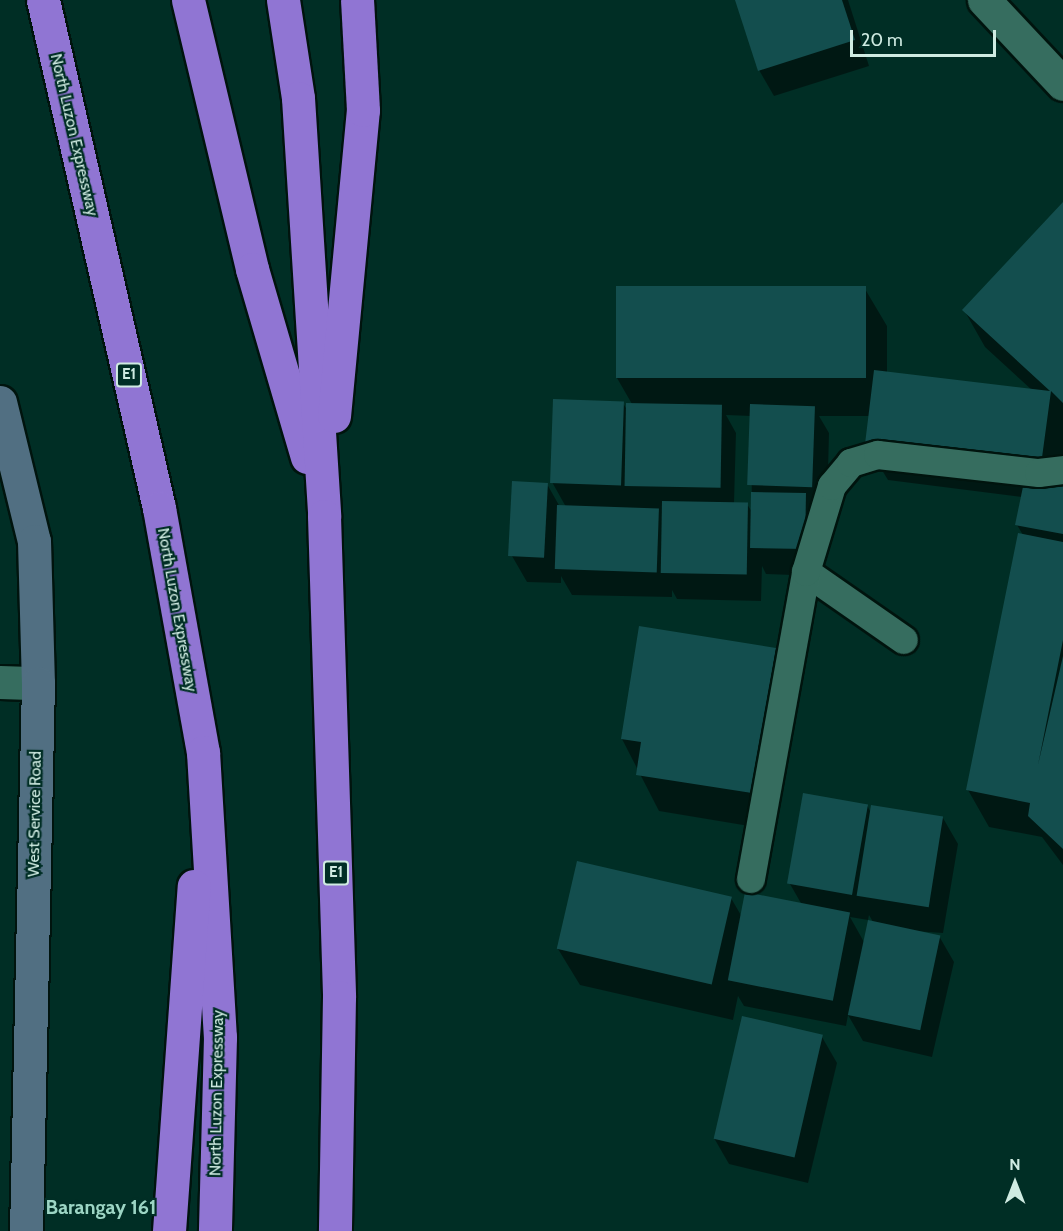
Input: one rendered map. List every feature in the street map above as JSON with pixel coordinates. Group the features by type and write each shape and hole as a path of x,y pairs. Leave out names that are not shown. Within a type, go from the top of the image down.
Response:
{"highway":[{"name":"North Luzon Expressway","path":"43,0 159,508 203,752 220,1037 215,1231"},
{"name":"E1","path":"188,0 252,269 324,516"},
{"name":"E1","path":"283,0 298,99 324,516 339,997 335,1231"},
{"name":"E1","path":"324,516 363,110 357,0"},
{"path":"169,1231 203,752"}],"main road":[{"name":"West Service Road","path":"0,402 34,541 38,683 26,1231"}],"street":[{"path":"984,0 1063,84"},
{"path":"0,682 38,683"}],"lane":[{"path":"751,879 806,572 832,486 850,463 878,455 1039,473 1063,470"},
{"path":"806,572 904,640"}],"building":[{"path":"735,0 842,0 855,40 758,71"},
{"path":"1063,202 1063,403 1051,391 1041,465 865,444 874,370 1050,391 962,310"},
{"path":"616,286 866,286 866,378 616,378"},
{"path":"553,399 624,401 621,485 550,483"},
{"path":"626,403 722,405 721,488 625,486"},
{"path":"750,404 815,406 812,487 747,485"},
{"path":"1025,477 1063,484 1063,534 1015,525"},
{"path":"512,481 548,483 544,558 508,556"},
{"path":"751,492 806,493 805,549 750,548"},
{"path":"662,501 748,503 747,574 661,573"},
{"path":"557,505 659,509 657,573 555,569"},
{"path":"1018,533 1063,542 1063,640 1038,765 1063,656 1063,849 1028,816 1030,803 966,790"},
{"path":"639,626 776,648 752,793 636,775 641,742 621,739"},
{"path":"803,793 868,804 852,895 787,884"},
{"path":"871,805 943,816 929,907 857,896"},
{"path":"577,861 732,897 712,984 557,949"},
{"path":"745,892 850,912 833,1001 728,980"},
{"path":"868,920 940,935 920,1030 848,1015"},
{"path":"742,1016 823,1035 795,1157 714,1139"}],"district":[{"name":"Barangay 161","path":"101,1207"}]}
